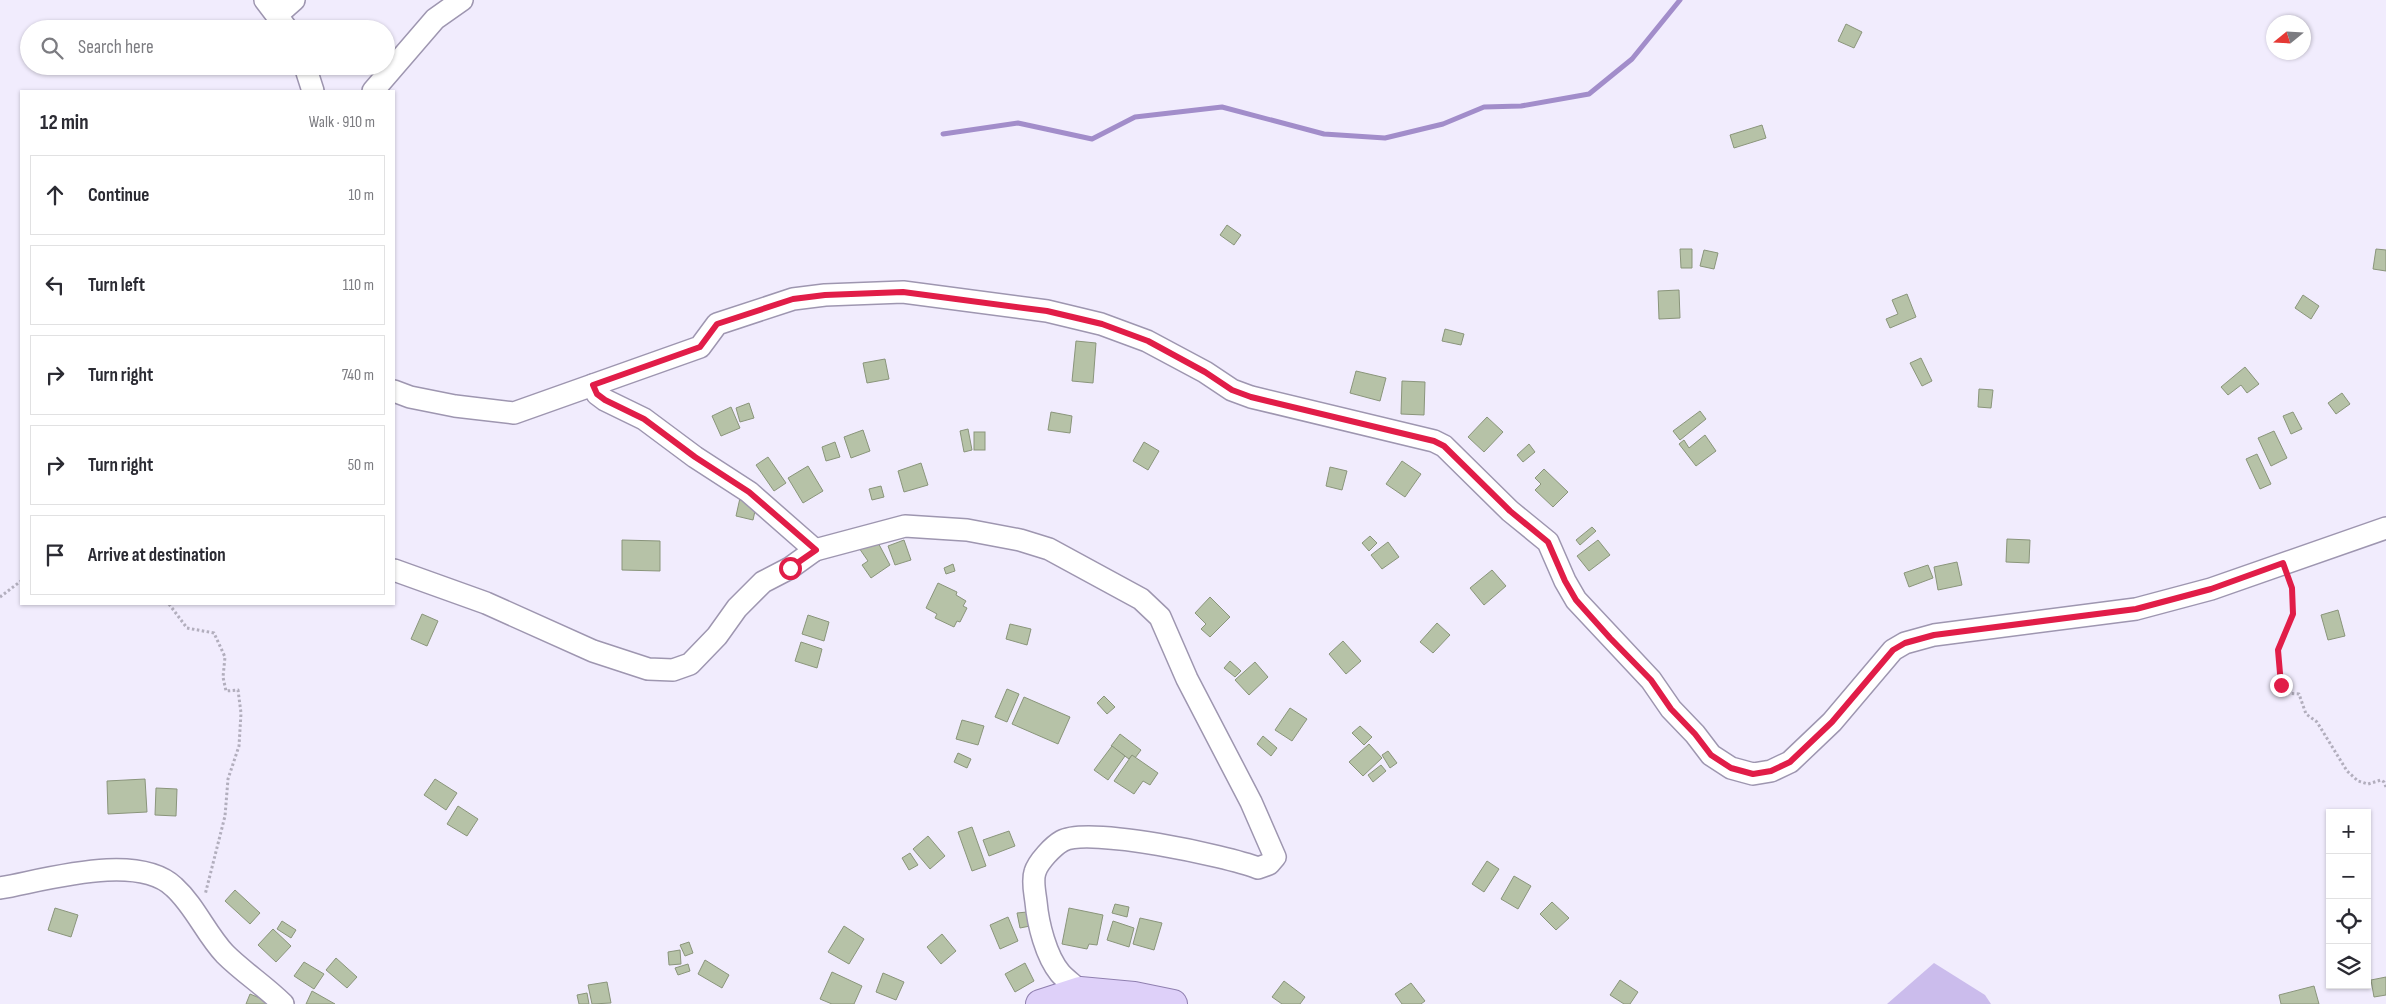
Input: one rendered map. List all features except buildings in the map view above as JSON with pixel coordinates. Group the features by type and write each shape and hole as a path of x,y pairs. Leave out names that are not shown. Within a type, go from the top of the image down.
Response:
{"main road":[{"path":"1040,1004 1080,991 1134,996 1173,1004"}],"street":[{"path":"276,14 294,0"},
{"path":"395,65 435,19 462,0"},
{"path":"374,90 387,75"},
{"path":"309,77 321,90"},
{"path":"395,391 410,397 455,406 514,412 700,347 717,324 793,299 825,295 903,292 1047,311 1102,324 1148,341 1205,372 1232,390 1251,397 1434,441 1444,446 1510,511 1548,542 1565,581 1576,600 1651,680 1671,709 1695,734 1711,755 1731,768 1753,774 1771,771 1790,762 1832,722 1893,650 1905,643 1934,635 2136,609 2211,589 2386,528"},
{"path":"593,385 597,394 605,400 644,419 695,457 749,492 816,550"},
{"path":"395,570 486,603 593,651 648,669 673,670 690,664 717,636 736,608 763,582 790,568 816,550 904,526 967,530 1020,540 1049,549 1141,600 1160,617 1194,692 1251,802 1275,857 1264,868 1258,868 1167,844 1123,840 1096,835 1061,841 1042,860 1034,872 1036,908 1045,940 1060,973 1080,991"},
{"path":"0,888 67,875 128,870 144,872 163,879 174,887 225,953 283,1004"}],"path":[{"path":"2283,563 2292,588 2293,614 2278,650 2281,685 2284,693 2299,694 2306,714 2318,722 2353,776 2368,784 2381,780 2386,788"},
{"path":"0,597 20,582"},
{"path":"170,605 187,628 214,633 225,657 223,677 226,691 238,690 241,713 239,746 228,779 221,834 198,918"}],"shaded area":[{"path":"1934,963 1985,995 1991,1004 1887,1004"}],"waterway":[{"path":"943,134 1018,123 1092,139 1135,117 1222,107 1324,134 1385,138 1443,124 1484,107 1521,106 1589,94 1632,59 1680,0"}],"route":[{"path":"790,568 816,550 749,492 695,457 644,419 619,405 605,400 597,394 593,385 700,347 717,324 793,299 825,295 903,292 1047,311 1102,324 1148,341 1183,359 1232,390 1251,397 1434,441 1444,446 1452,453 1460,465 1510,511 1548,542 1565,581 1576,600 1651,680 1671,709 1695,734 1711,755 1731,768 1744,772 1753,774 1771,771 1790,762 1832,722 1893,650 1905,643 1934,635 2136,609 2211,589 2283,563 2292,588 2293,614 2278,650 2281,685"}]}
